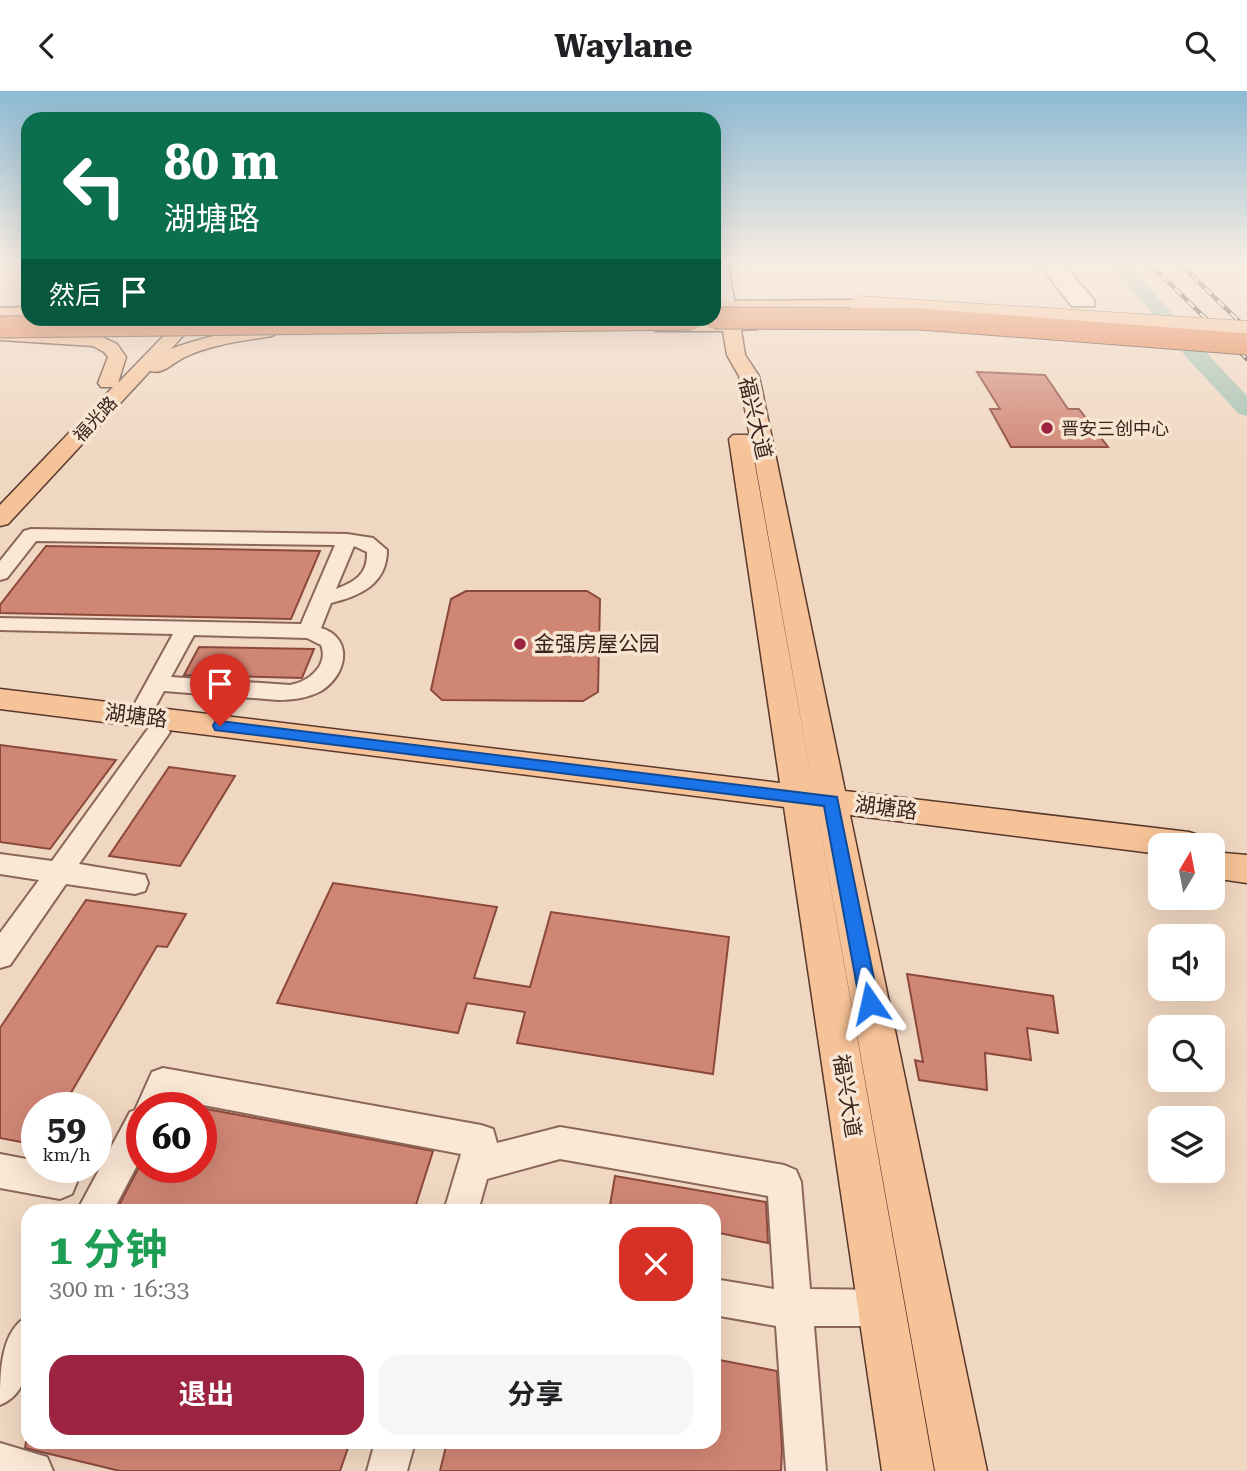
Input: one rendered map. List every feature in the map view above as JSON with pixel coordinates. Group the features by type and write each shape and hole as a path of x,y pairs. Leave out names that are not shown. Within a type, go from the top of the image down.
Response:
{"highway":[{"path":"1030,327 1247,344"},
{"path":"1116,327 1247,337"}],"main road":[{"path":"0,334 127,327"},
{"name":"福光路","path":"0,495 108,383 170,327"},
{"name":"福光路","path":"0,519 94,421 171,327"},
{"path":"213,327 272,331 420,327"},
{"name":"福兴大道","path":"724,327 729,376 816,806 961,1471"},
{"path":"897,327 1247,351"},
{"path":"1207,327 1247,330"},
{"path":"94,421 166,359 212,342 272,331"},
{"path":"0,334 90,340 105,344 117,357 108,383"},
{"name":"湖塘路","path":"0,699 149,724 816,806 1148,841"},
{"name":"湖塘路","path":"0,713 149,724"},
{"name":"福兴大道","path":"816,806 882,1308 908,1471"},
{"name":"湖塘路","path":"816,806 1148,856"},
{"path":"1225,849 1247,852"},
{"path":"1225,866 1247,869"}],"street":[{"path":"0,574 31,535 346,540 366,542 377,549 378,556 371,576 360,588 323,599"},
{"path":"309,631 346,540"},
{"path":"0,624 309,631 327,635 332,640 334,654 326,676 313,687 302,690 282,692 157,683"},
{"path":"0,956 59,873 149,724 157,683 187,628"},
{"path":"0,864 135,883"},
{"path":"158,1092 163,1083 212,1092"},
{"path":"217,1093 481,1141 463,1204"},
{"path":"474,1166 560,1143 784,1182 806,1471"},
{"path":"98,1204 126,1152"},
{"path":"0,1171 21,1175"},
{"path":"721,1298 768,1307 882,1308"},
{"path":"0,1387 21,1348"},
{"path":"387,1471 393,1449"},
{"path":"0,1463 33,1471"}],"building":[{"name":"晋安三创中心","path":"977,372 1045,375 1068,409 1079,409 1108,447 1011,447 990,409 1000,409"},
{"path":"46,546 320,551 291,619 0,613 0,605"},
{"name":"金强房屋公园","path":"466,591 587,591 600,599 598,692 583,701 442,700 431,690 451,599"},
{"path":"199,647 314,649 302,678 184,675"},
{"path":"0,745 116,760 50,849 0,842"},
{"path":"169,767 235,776 180,866 109,856"},
{"path":"333,883 497,907 474,978 530,987 551,912 729,937 713,1074 517,1043 525,1012 467,1003 458,1033 277,1003"},
{"path":"86,900 186,914 167,947 157,946 71,1092 21,1092 21,1142 0,1138 0,1028"},
{"path":"907,974 1053,996 1058,1033 1027,1028 1031,1060 985,1053 987,1090 919,1080 915,1060 923,1062"},
{"path":"217,1111 433,1151 416,1204 120,1204 131,1183 217,1183"},
{"path":"615,1176 766,1202 768,1243 721,1233 721,1204 610,1204"},
{"path":"721,1360 777,1371 781,1471 440,1471 445,1449 721,1449"},
{"path":"29,1449 348,1449 340,1471 120,1471"}],"waterway":[{"path":"1173,327 1193,353 1247,409"}],"railway":[{"path":"1215,327 1247,359"}],"place":[{"name":"晋安三创中心","path":"1047,428"},
{"name":"金强房屋公园","path":"520,644"}],"route":[{"path":"220,726 831,801 870,1003"}]}
